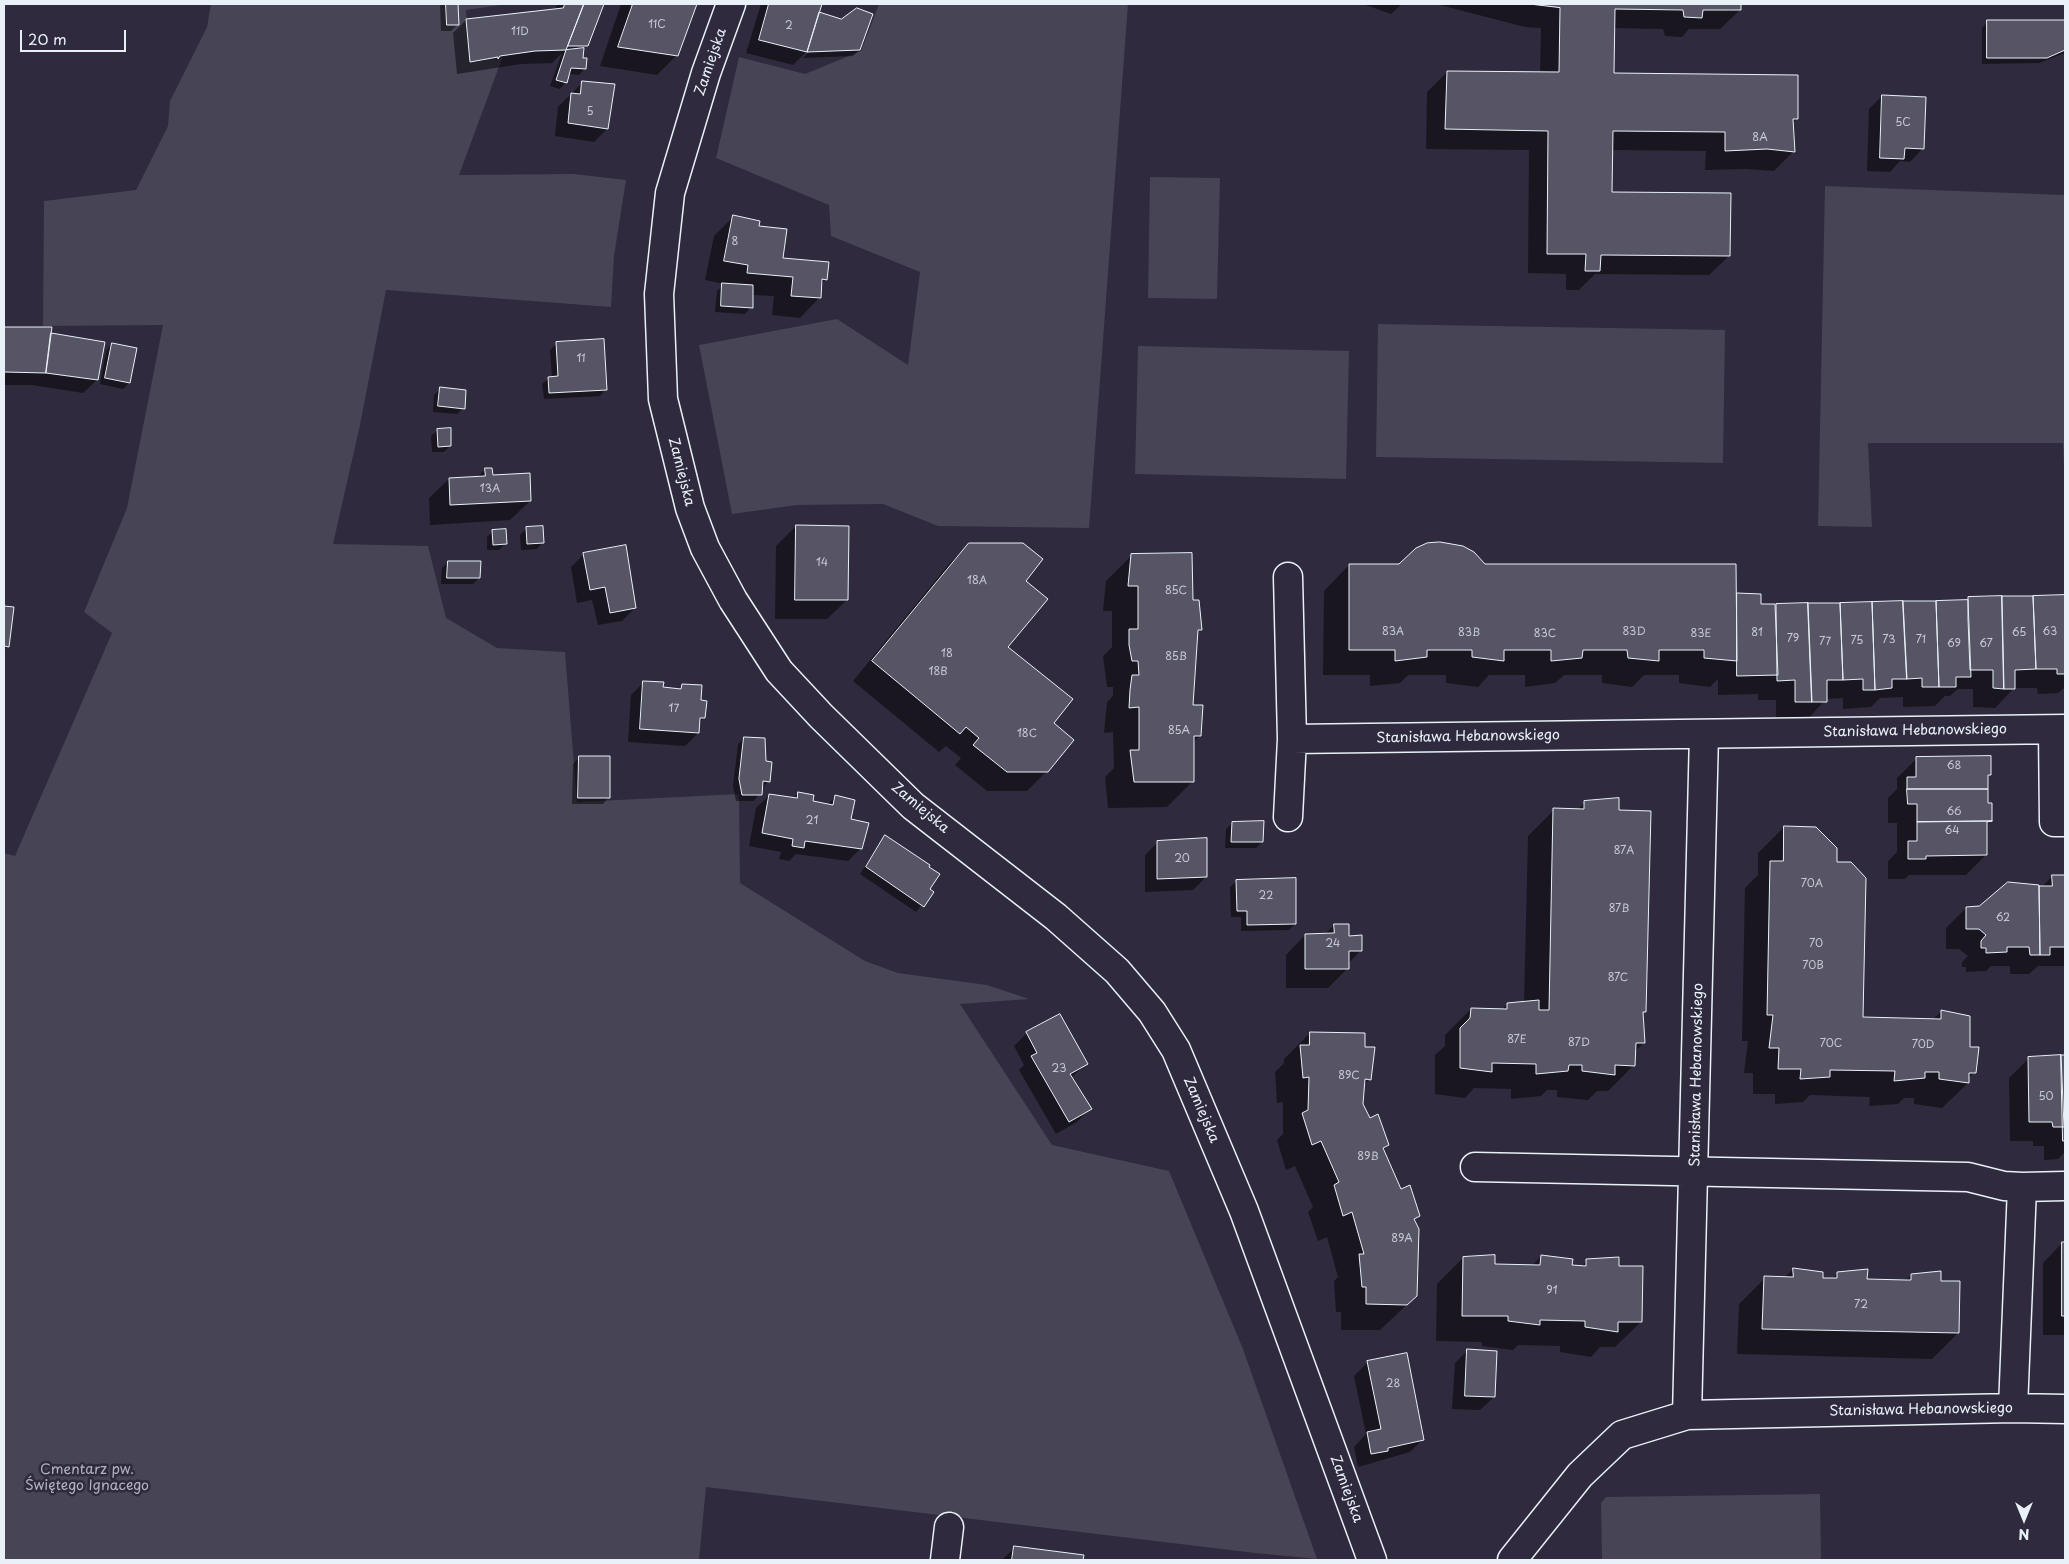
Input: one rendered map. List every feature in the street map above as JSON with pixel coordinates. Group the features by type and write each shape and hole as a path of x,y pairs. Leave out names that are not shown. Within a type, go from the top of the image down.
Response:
{"street":[{"name":"Zamiejska","path":"731,4 706,73 670,193 659,294 663,399 690,508 705,548 732,600 779,671 820,716 914,806 1063,923 1117,971 1152,1012 1176,1050 1244,1211 1372,1560"},
{"path":"1288,577 1292,739 1288,817"},
{"path":"2059,730 2054,822 2065,822"},
{"name":"Stanisława Hebanowskiego","path":"1292,739 2059,730"},
{"name":"Stanisława Hebanowskiego","path":"1687,1415 1704,734"},
{"path":"1475,1167 1968,1177 2004,1186 2065,1186"},
{"path":"2013,1408 2022,1187"},
{"name":"Stanisława Hebanowskiego","path":"1512,1560 1580,1475 1622,1435 1687,1415 2013,1408 2065,1409"},
{"path":"945,1560 949,1527"}],"green space":[{"name":"Cmentarz pw. Świętego Ignacego","path":"211,4 508,4 466,10 470,62 499,59 503,56 459,175 574,174 626,180 614,256 611,307 386,290 360,425 333,544 428,546 446,618 497,648 565,652 577,802 739,794 740,883 865,961 898,973 987,985 1029,999 960,1004 1052,1145 1169,1171 1243,1349 1317,1559 706,1487 699,1560 4,1560 4,853 15,856 112,633 84,612 127,508 163,325 43,326 44,201 136,190 168,126 170,101 207,27"},
{"path":"879,4 1128,4 1089,528 938,526 883,504 797,505 732,514 699,345 837,319 908,365 920,272 831,236 829,205 716,158 739,57 805,74 861,51"},
{"path":"1150,177 1220,178 1217,299 1148,298"},
{"path":"1825,186 2065,195 2065,499 2063,443 1868,443 1872,527 1818,526"},
{"path":"1378,324 1725,330 1723,463 1376,457"},
{"path":"1138,346 1349,351 1346,479 1135,474"},
{"path":"1820,1494 1821,1560 1602,1560 1601,1503 1606,1497"}],"building":[{"path":"446,4 458,4 459,25 447,25"},
{"path":"565,4 584,4 566,50 535,51 500,56 498,59 498,57 470,62 466,19 563,8"},
{"path":"584,4 604,4 588,46 568,46"},
{"path":"633,4 697,4 678,56 618,47"},
{"path":"769,4 822,4 807,52 759,40"},
{"path":"1530,4 1741,4 1741,10 1703,10 1702,18 1684,17 1683,10 1615,9 1614,73 1798,75 1798,119 1793,119 1795,152 1767,149 1725,151 1725,132 1613,131 1612,192 1731,193 1730,256 1601,255 1600,271 1585,271 1586,254 1547,254 1548,131 1445,129 1447,71 1559,72 1560,8"},
{"path":"857,8 873,14 860,50 807,52 819,12 841,19"},
{"path":"1987,20 2065,20 2065,50 2047,58 1987,58"},
{"path":"584,48 583,58 587,58 586,69 571,68 567,83 556,80 566,50"},
{"path":"582,81 615,84 608,129 568,123 571,93 580,94"},
{"path":"1882,95 1926,97 1924,149 1905,148 1904,159 1880,158"},
{"path":"733,215 760,221 759,226 787,229 783,258 829,262 827,280 822,279 821,298 791,296 793,277 747,273 748,265 724,261"},
{"path":"722,283 753,285 753,308 721,306"},
{"path":"4,327 52,327 46,373 4,372"},
{"path":"51,333 105,342 98,380 46,373"},
{"path":"604,339 607,390 549,393 548,377 558,376 556,342"},
{"path":"112,343 137,348 130,383 105,378"},
{"path":"440,387 466,390 465,409 438,406"},
{"path":"451,428 451,446 438,447 437,429"},
{"path":"485,468 492,468 493,475 530,473 531,501 450,505 449,478 485,476"},
{"path":"796,525 849,526 848,600 795,600"},
{"path":"543,526 544,543 527,544 526,527"},
{"path":"506,529 507,544 493,545 492,530"},
{"path":"1440,542 1463,546 1474,552 1485,564 1736,564 1737,661 1704,658 1704,650 1659,650 1659,661 1628,658 1627,650 1583,650 1582,658 1551,661 1551,650 1504,650 1504,661 1472,657 1472,650 1427,650 1427,657 1395,661 1395,650 1349,650 1349,564 1399,564 1416,548 1427,543"},
{"path":"969,543 1023,543 1043,559 1026,581 1048,599 1008,647 1073,699 1054,723 1074,740 1048,772 1007,772 973,745 979,738 966,727 960,734 872,661"},
{"path":"626,545 636,608 610,613 605,587 590,590 583,553"},
{"path":"1192,553 1193,600 1199,600 1202,630 1198,630 1193,705 1203,705 1201,736 1194,736 1194,782 1134,782 1130,750 1139,750 1139,707 1129,708 1132,675 1139,675 1138,661 1132,661 1129,629 1138,629 1138,586 1128,586 1131,554"},
{"path":"448,561 481,561 480,578 447,578"},
{"path":"1737,593 1761,594 1761,604 1775,604 1778,675 1737,676"},
{"path":"2065,595 2065,674 2057,674 2057,669 2036,669 2033,596"},
{"path":"2002,596 2004,689 1993,688 1993,670 1970,670 1968,619 1968,597"},
{"path":"2002,596 2033,596 2036,669 2015,670 2015,689 2004,689"},
{"path":"1968,600 1971,677 1956,677 1956,687 1939,687 1936,601"},
{"path":"1903,601 1907,679 1892,679 1892,688 1875,690 1872,602"},
{"path":"1903,601 1936,601 1939,687 1922,687 1922,678 1907,679"},
{"path":"1872,602 1875,690 1863,690 1863,679 1843,680 1840,603"},
{"path":"1808,603 1812,702 1795,702 1795,680 1777,681 1776,604"},
{"path":"1808,603 1840,603 1843,680 1827,680 1827,702 1812,702"},
{"path":"4,606 14,607 9,647 4,646"},
{"path":"643,681 664,682 663,687 681,689 682,684 702,685 701,700 707,701 705,718 700,718 699,733 640,729"},
{"path":"744,737 765,738 766,761 772,762 770,782 763,781 762,795 742,795 739,779"},
{"path":"579,756 610,756 610,798 578,798"},
{"path":"1991,756 1991,775 1988,775 1988,789 1907,789 1907,777 1916,777 1916,757"},
{"path":"1907,789 1988,789 1988,803 1992,803 1992,821 1917,822 1917,804 1908,804"},
{"path":"798,792 814,795 813,801 833,805 835,795 855,800 851,819 869,823 862,849 805,841 804,848 792,846 793,839 762,833 769,794 797,798"},
{"path":"1619,798 1619,810 1651,811 1646,1012 1643,1012 1645,1043 1636,1043 1635,1066 1615,1065 1615,1075 1582,1071 1582,1065 1569,1065 1568,1071 1536,1074 1536,1064 1492,1063 1492,1072 1460,1068 1460,1028 1470,1018 1471,1008 1507,1009 1507,1003 1539,1000 1539,1010 1549,1010 1553,808 1584,809 1584,801"},
{"path":"1264,821 1263,842 1231,842 1232,822"},
{"path":"1992,821 1987,822 1987,855 1926,856 1926,859 1908,859 1908,841 1917,841 1917,822"},
{"path":"1784,826 1816,827 1837,848 1837,862 1851,862 1866,878 1863,1017 1941,1019 1941,1010 1970,1016 1970,1047 1979,1047 1976,1073 1969,1073 1969,1083 1939,1079 1939,1072 1925,1072 1925,1078 1894,1081 1895,1071 1830,1070 1830,1077 1800,1079 1801,1069 1778,1069 1779,1048 1769,1048 1773,1015 1767,1015 1770,861 1783,861"},
{"path":"885,835 930,865 929,867 940,874 930,889 934,892 924,907 866,867"},
{"path":"1207,838 1207,877 1157,879 1157,841"},
{"path":"2052,875 2065,875 2065,947 2050,947 2050,955 2040,955 2039,886 2052,886"},
{"path":"1296,878 1296,924 1247,925 1247,911 1237,911 1236,880"},
{"path":"2008,882 2039,885 2040,955 2030,955 2029,947 2007,947 2007,952 1986,953 1986,948 1981,948 1981,941 1986,935 1979,929 1966,929 1966,907 1979,906"},
{"path":"1334,924 1349,924 1349,936 1362,935 1362,951 1349,951 1349,969 1305,969 1305,934 1334,933"},
{"path":"1060,1014 1088,1064 1070,1074 1092,1109 1069,1122 1031,1056 1037,1053 1026,1032"},
{"path":"1310,1032 1365,1033 1365,1047 1375,1047 1371,1080 1365,1079 1363,1104 1370,1118 1378,1114 1389,1145 1383,1148 1401,1189 1410,1185 1420,1216 1414,1219 1419,1229 1417,1296 1407,1305 1366,1304 1366,1287 1362,1287 1359,1254 1364,1254 1352,1212 1343,1216 1334,1185 1339,1182 1321,1141 1312,1145 1302,1113 1308,1110 1309,1077 1303,1078 1300,1045 1309,1045"},
{"path":"2061,1055 2064,1127 2053,1127 2052,1122 2029,1122 2028,1057"},
{"path":"2061,1055 2065,1055 2065,1141 2063,1141"},
{"path":"2062,1242 2065,1242 2065,1316 2062,1316"},
{"path":"1495,1255 1495,1264 1540,1265 1541,1255 1573,1259 1572,1265 1586,1266 1586,1259 1619,1257 1619,1266 1643,1266 1642,1322 1618,1322 1618,1332 1585,1327 1585,1321 1540,1320 1540,1325 1508,1321 1508,1316 1462,1316 1463,1257"},
{"path":"1793,1268 1823,1272 1823,1278 1837,1278 1837,1272 1868,1269 1867,1279 1906,1280 1911,1280 1911,1274 1941,1271 1941,1281 1960,1281 1959,1333 1762,1329 1764,1276 1793,1277"},
{"path":"1467,1349 1497,1351 1495,1397 1465,1396"},
{"path":"1407,1353 1424,1440 1371,1454 1367,1432 1381,1429 1367,1361"},
{"path":"1014,1546 1084,1555 1083,1560 1012,1560"}]}
